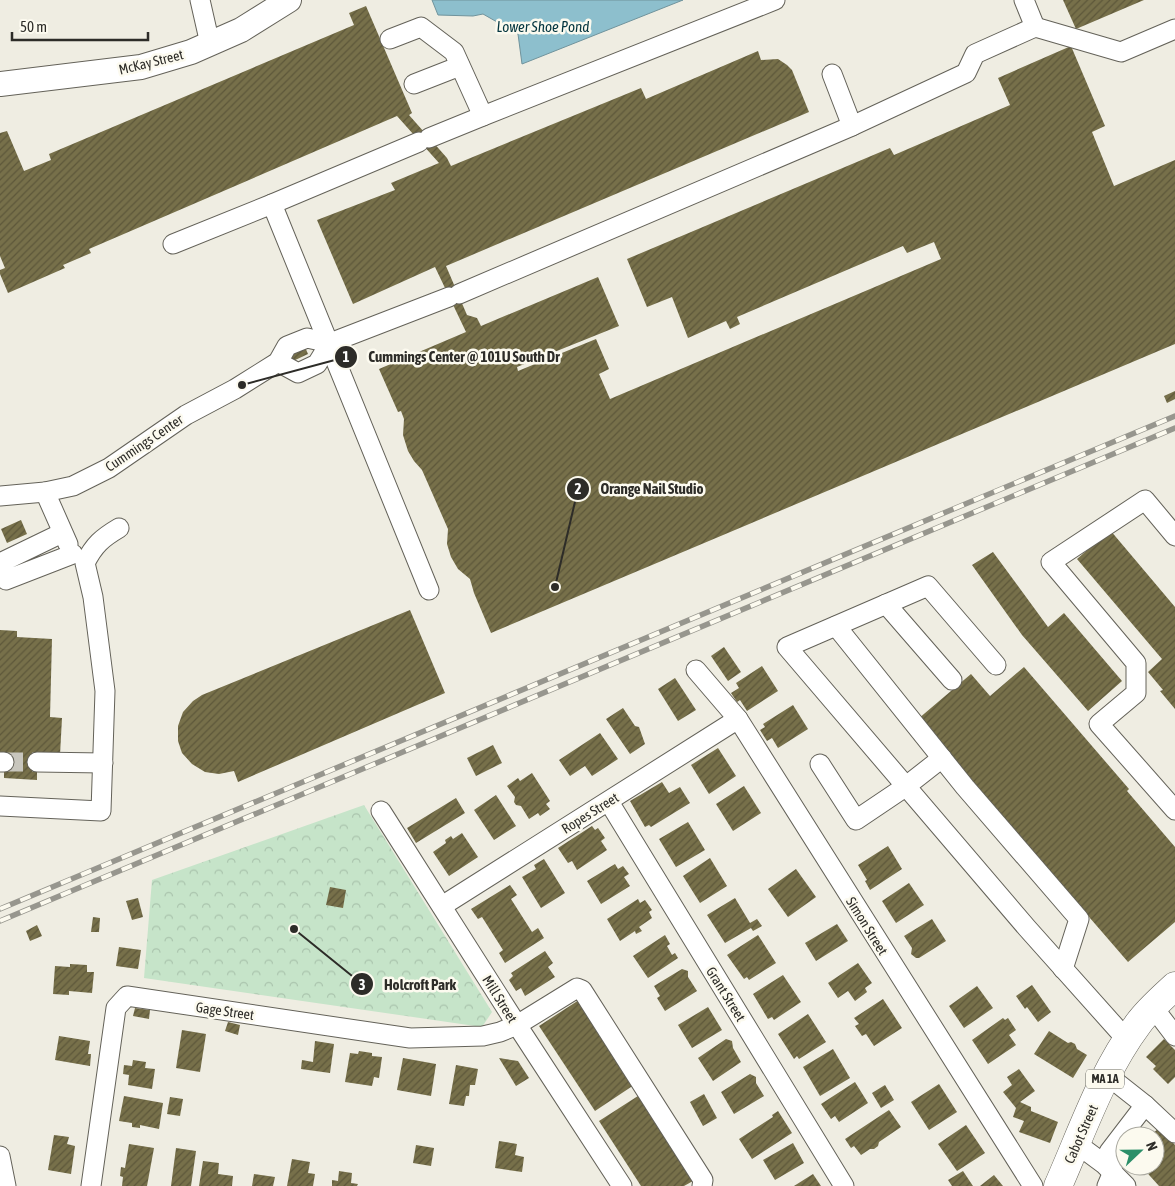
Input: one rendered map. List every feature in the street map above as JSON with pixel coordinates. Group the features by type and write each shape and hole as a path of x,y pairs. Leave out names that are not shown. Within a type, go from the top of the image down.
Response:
{"highway":[{"name":"Cabot Street","path":"1058,1186 1107,1075 1127,1040 1137,1025 1175,986"}],"main road":[{"name":"McKay Street","path":"0,84 141,67 191,52 241,30 289,0"}],"street":[{"path":"200,0 210,44"},
{"path":"173,244 483,116 775,0"},
{"path":"1024,0 1035,27"},
{"path":"390,39 421,27 454,52 483,116"},
{"path":"278,362 298,373 318,364 330,343 454,296 852,126 966,73 976,54 1035,27 1121,52 1175,29"},
{"path":"414,84 460,66"},
{"path":"832,74 852,126"},
{"path":"272,204 429,590"},
{"name":"Cummings Center","path":"0,496 46,492 73,486 110,468 186,415 235,389 278,362 287,346 307,338 330,343"},
{"path":"0,806 102,811 105,691 92,597 79,559 62,533 46,492"},
{"path":"1175,536 1145,500 1051,562 1136,663 1136,693 1099,724 1175,810"},
{"path":"62,533 2,562 3,580 79,559 102,538 119,528"},
{"path":"996,665 928,586 787,648 905,787 1127,1040"},
{"path":"886,604 952,680"},
{"path":"836,626 965,787 1079,919 1063,968"},
{"name":"Simon Street","path":"696,670 738,719 1033,1186"},
{"name":"Ropes Street","path":"442,906 738,719"},
{"path":"820,764 856,820 905,787 942,758"},
{"path":"37,762 103,763"},
{"name":"Grant Street","path":"609,802 844,1186"},
{"name":"Mill Street","path":"381,811 622,1186"},
{"path":"517,1025 577,988 582,990 703,1180 702,1186"},
{"name":"Gage Street","path":"91,1186 116,1008 127,996 410,1038 483,1036 517,1025"},
{"path":"1153,1008 1175,1036"},
{"path":"1107,1075 1145,1105 1175,1133"},
{"path":"1110,1179 1109,1152 1145,1105"},
{"path":"1077,1144 1104,1164 1110,1179 1126,1186"}],"green space":[{"path":"364,805 492,1012 482,1027 144,978 152,880"}],"water":[{"name":"Lower Shoe Pond","path":"432,0 683,0 522,64 518,34 483,14 473,16 438,15"}],"building":[{"path":"1063,0 1144,0 1076,29"},
{"path":"366,6 412,113 409,115 447,158 451,166 641,88 646,99 758,51 761,60 778,59 792,70 809,112 446,266 467,315 477,318 481,326 598,277 619,326 517,367 518,371 596,339 609,369 599,374 610,399 941,259 934,242 907,253 903,246 737,317 740,324 730,329 726,321 688,338 672,297 647,307 627,259 890,148 894,155 1010,105 998,78 1071,46 1105,126 1092,132 1114,186 1175,160 1175,344 491,633 470,579 458,569 451,557 447,544 448,529 422,470 408,451 403,435 404,419 401,411 398,412 379,369 466,332 435,267 353,304 317,220 395,190 391,183 439,163 397,116 89,249 91,253 63,265 65,268 8,293 0,274 0,270 5,268 0,256 0,133 7,131 24,171 51,160 49,154 354,25 349,13"},
{"path":"305,347 308,354 291,362 289,354"},
{"path":"1175,391 1175,399 1167,403 1164,396"},
{"path":"21,520 27,534 7,543 1,529"},
{"path":"1110,530 1175,607 1175,709 1160,691 1163,690 1148,672 1162,659 1077,559"},
{"path":"993,552 1048,627 1064,613 1122,681 1088,711 1022,635 972,565"},
{"path":"410,610 445,693 238,782 234,771 219,774 205,772 192,764 182,753 178,741 178,726 183,712 193,701 202,695"},
{"path":"0,630 17,631 17,637 52,639 50,717 62,718 60,755 37,754 37,780 4,778 4,753 0,753"},
{"path":"724,647 741,672 728,681 711,656"},
{"path":"762,666 778,691 747,711 740,700 737,702 731,693 739,688 736,683"},
{"path":"1024,667 1129,789 1127,791 1175,847 1175,922 1128,962 918,719 971,674 990,696"},
{"path":"675,678 696,710 678,721 658,689"},
{"path":"793,705 808,729 778,748 772,738 767,741 760,730 765,727 763,724"},
{"path":"623,708 635,726 639,727 645,744 630,754 606,719"},
{"path":"600,733 618,759 592,776 585,766 570,776 559,760"},
{"path":"493,745 502,763 476,776 467,758"},
{"path":"718,748 736,776 709,794 691,765"},
{"path":"532,773 550,801 546,804 550,809 540,816 538,813 529,819 521,806 516,805 514,802 515,797 507,786 518,778 520,781"},
{"path":"662,782 669,793 680,787 690,803 651,827 649,825 645,827 630,801"},
{"path":"744,786 761,813 733,831 716,804"},
{"path":"496,795 516,826 494,840 474,810"},
{"path":"456,798 465,813 416,843 407,828"},
{"path":"688,822 705,850 676,867 659,839"},
{"path":"592,826 595,830 598,828 605,838 601,841 607,850 577,870 572,861 568,863 558,848"},
{"path":"462,833 478,857 449,876 433,852 446,843 445,840 451,836 453,839"},
{"path":"888,846 902,869 870,890 865,881 867,880 858,865"},
{"path":"710,858 727,886 700,903 683,876"},
{"path":"544,859 565,893 541,908 522,877 536,869 534,865"},
{"path":"615,864 618,869 623,866 629,874 624,877 630,886 601,904 587,881"},
{"path":"796,869 816,897 788,917 768,889"},
{"path":"909,883 924,905 896,923 882,901"},
{"path":"510,885 517,895 511,899 532,932 538,928 544,938 505,963 499,953 503,950 482,917 478,919 471,909"},
{"path":"330,887 346,890 343,908 326,905"},
{"path":"138,898 143,917 132,920 126,901"},
{"path":"735,898 750,923 757,919 762,926 753,931 751,928 725,943 707,915"},
{"path":"638,899 640,903 645,900 652,910 649,912 652,918 639,927 642,931 636,934 635,931 620,941 607,919"},
{"path":"93,917 100,918 99,932 91,932"},
{"path":"932,919 946,941 916,958 911,954 912,948 904,936"},
{"path":"837,924 848,941 816,961 805,943"},
{"path":"37,925 42,936 30,941 26,931"},
{"path":"665,935 670,944 667,946 672,955 675,953 678,958 648,978 633,956"},
{"path":"758,935 776,963 749,980 747,977 744,979 727,955"},
{"path":"119,947 141,950 138,969 116,966"},
{"path":"545,951 553,963 548,967 555,977 525,996 521,988 516,991 509,980 513,976 511,973"},
{"path":"858,963 872,983 865,988 867,992 855,1001 848,991 838,998 828,983"},
{"path":"70,964 87,965 87,972 94,972 92,993 69,991 69,995 53,994 55,966 70,967"},
{"path":"682,969 688,971 688,977 697,991 665,1011 657,998 660,996 654,986"},
{"path":"783,975 801,1002 774,1020 772,1017 768,1019 753,994"},
{"path":"1032,985 1051,1012 1038,1022 1027,1007 1025,1009 1016,996"},
{"path":"977,986 993,1008 964,1028 949,1006"},
{"path":"883,999 902,1028 874,1046 866,1034 862,1036 855,1026 859,1024 854,1018"},
{"path":"579,1000 634,1085 595,1111 539,1026"},
{"path":"708,1007 722,1030 692,1048 678,1025"},
{"path":"135,1008 150,1010 149,1019 133,1016"},
{"path":"808,1014 826,1042 799,1059 797,1056 794,1059 778,1034"},
{"path":"1003,1018 1005,1020 1008,1018 1016,1030 1009,1035 1016,1045 988,1064 972,1040"},
{"path":"228,1022 240,1025 238,1035 225,1031"},
{"path":"182,1030 206,1034 200,1072 176,1068"},
{"path":"1049,1031 1068,1043 1075,1044 1077,1049 1087,1055 1073,1078 1034,1054"},
{"path":"59,1036 90,1041 88,1054 91,1054 90,1066 55,1060"},
{"path":"726,1039 732,1041 733,1048 741,1062 713,1081 698,1058"},
{"path":"1164,1039 1175,1050 1175,1077 1168,1084 1153,1069 1156,1066 1146,1057"},
{"path":"315,1041 334,1044 330,1073 301,1069 302,1060 313,1062"},
{"path":"833,1049 850,1078 820,1096 803,1067"},
{"path":"359,1051 372,1053 372,1056 382,1057 379,1078 374,1077 372,1086 345,1082 350,1053 358,1054"},
{"path":"403,1058 436,1064 431,1096 397,1090"},
{"path":"499,1058 518,1061 529,1078 516,1086"},
{"path":"133,1060 146,1062 145,1068 155,1069 152,1089 128,1085 129,1075 123,1074 124,1065 132,1066"},
{"path":"456,1065 478,1069 475,1085 470,1085 469,1096 466,1096 464,1106 449,1104"},
{"path":"1019,1069 1035,1091 1020,1102 1031,1107 1031,1111 1058,1122 1050,1143 1019,1132 1024,1121 1013,1117 1016,1108 1003,1092 1012,1085 1007,1077"},
{"path":"750,1074 756,1077 756,1083 764,1096 734,1114 721,1092"},
{"path":"855,1082 868,1103 839,1122 835,1116 831,1119 821,1104"},
{"path":"939,1084 957,1112 929,1130 911,1102"},
{"path":"885,1085 894,1100 881,1108 872,1093"},
{"path":"704,1094 717,1118 703,1126 690,1102"},
{"path":"124,1096 163,1103 159,1129 140,1125 140,1128 132,1127 132,1123 119,1121"},
{"path":"638,1096 693,1181 684,1186 641,1186 599,1121"},
{"path":"170,1097 183,1099 180,1116 167,1114"},
{"path":"889,1110 901,1127 879,1142 878,1146 874,1149 870,1149 861,1155 854,1146 851,1148 845,1139"},
{"path":"778,1111 792,1133 752,1159 739,1139 773,1117 772,1115"},
{"path":"966,1125 985,1153 957,1171 938,1144"},
{"path":"1165,1134 1175,1145 1175,1186 1159,1186 1150,1176 1165,1176"},
{"path":"54,1135 69,1137 67,1144 75,1146 71,1174 48,1170"},
{"path":"499,1141 517,1144 515,1155 524,1157 522,1172 495,1168"},
{"path":"793,1143 804,1163 775,1180 763,1160"},
{"path":"129,1144 154,1148 147,1186 122,1186 121,1167 125,1168"},
{"path":"416,1145 434,1148 431,1166 413,1163"},
{"path":"176,1148 196,1151 191,1186 171,1186"},
{"path":"292,1159 310,1162 308,1173 315,1174 313,1186 287,1186"},
{"path":"203,1161 219,1163 218,1174 233,1176 232,1186 199,1186"},
{"path":"339,1171 352,1173 351,1183 358,1184 357,1186 332,1186 332,1180 338,1181"},
{"path":"963,1171 973,1186 952,1186 948,1180"},
{"path":"254,1174 275,1177 273,1186 252,1186"},
{"path":"813,1174 821,1186 794,1186"},
{"path":"994,1175 1003,1186 980,1186"}],"tunnel":[{"path":"4,762 37,762"}],"railway":[{"path":"0,909 1175,416"},
{"path":"0,921 1175,428"}],"place":[{"name":"Cummings Center @ 101U South Dr","path":"242,385"},
{"name":"Orange Nail Studio","path":"555,587"},
{"name":"Holcroft Park","path":"294,929"}]}
